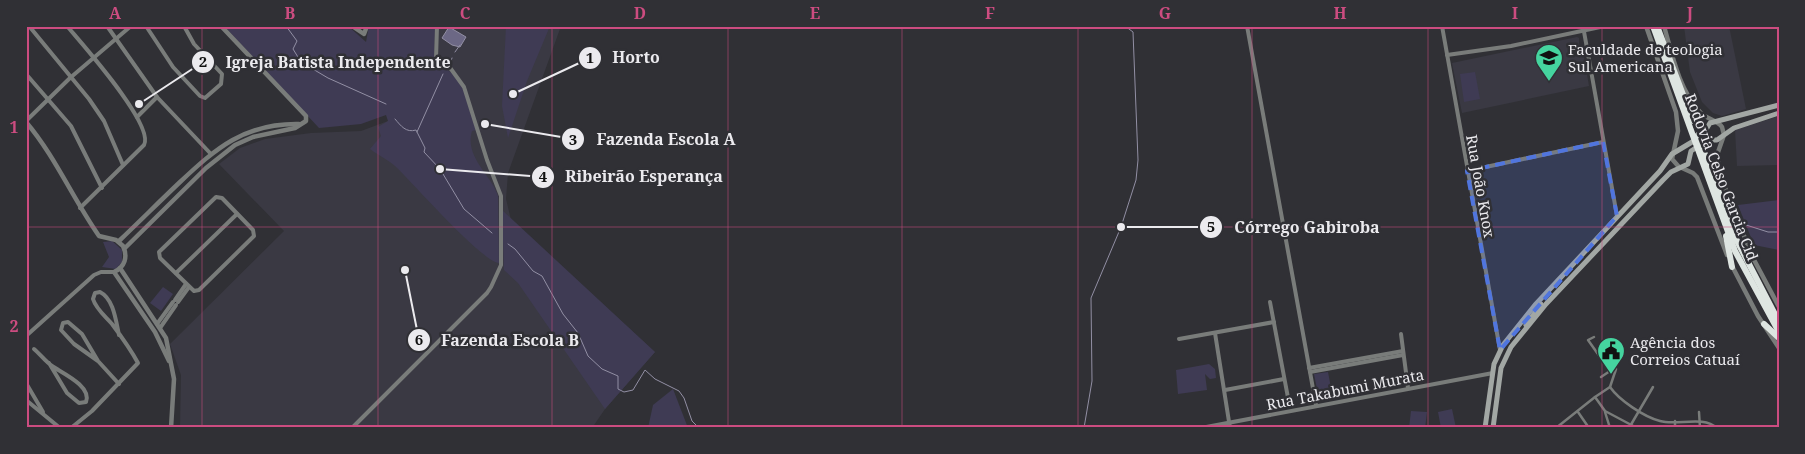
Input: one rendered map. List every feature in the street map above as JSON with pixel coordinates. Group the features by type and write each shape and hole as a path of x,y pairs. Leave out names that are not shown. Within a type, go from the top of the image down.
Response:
{"highway":[{"name":"Rodovia Celso Garcia Cid","path":"1652,26 1693,127"},
{"name":"Rodovia Celso Garcia Cid","path":"1658,26 1693,127 1735,237 1779,322"},
{"path":"1658,26 1671,52"},
{"name":"Rodovia Celso Garcia Cid","path":"1702,151 1723,220 1745,270 1779,332"},
{"path":"1732,207 1735,237"},
{"path":"1723,220 1732,267"},
{"path":"1764,324 1779,338"}],"main road":[{"path":"1770,116 1771,111 1779,107"},
{"path":"1485,428 1493,373 1500,350 1548,292 1660,171 1672,154 1702,136 1707,126 1715,122 1779,107"},
{"path":"1493,428 1502,365 1507,353 1526,328 1567,282 1663,180 1689,161 1691,152 1705,142 1717,140 1734,128 1779,113"},
{"path":"1598,249 1598,242 1613,225 1618,216"},
{"path":"1581,256 1590,251 1592,254 1590,257"},
{"path":"1562,277 1567,282"},
{"path":"1526,328 1529,319 1548,292"}],"street":[{"path":"29,26 104,121 123,165"},
{"path":"68,26 121,92 136,117 146,142 80,208"},
{"path":"107,26 157,97 210,153"},
{"path":"26,336 94,275 101,272 114,272 120,268 126,259 125,248 119,242 102,238 80,208 42,142 26,121 70,78 131,26"},
{"path":"146,26 172,67 200,96 205,98 221,84 222,74 194,44 184,26"},
{"path":"125,248 206,168 235,145 253,137 288,130 306,121 306,116 221,26"},
{"path":"352,26 366,34 367,26"},
{"path":"352,428 486,293 501,265 502,196 487,160 464,87 451,68 438,62 435,56 437,26"},
{"path":"1247,26 1316,405"},
{"name":"Rua João Knox","path":"1442,26 1500,350"},
{"path":"1447,55 1511,46 1583,29 1605,26"},
{"path":"1646,26 1676,112 1678,130 1672,161 1681,168 1693,173 1703,191 1732,267 1779,348"},
{"path":"1664,26 1681,79 1700,112 1721,125 1724,135 1717,155 1722,180 1752,256 1779,307"},
{"path":"1583,29 1618,216"},
{"path":"26,74 71,126 102,188"},
{"path":"136,117 157,97"},
{"path":"119,242 210,153 230,140 251,131 280,124 300,124"},
{"path":"1467,171 1603,142"},
{"path":"217,196 237,214 254,234 253,238 198,291 194,291 159,254 167,243 217,196"},
{"path":"176,273 237,214"},
{"path":"120,268 165,337 174,379 171,428"},
{"path":"114,272 155,332 169,361"},
{"path":"155,332 188,286"},
{"path":"74,427 138,363 119,335 106,296 97,292 93,297 94,302 115,325"},
{"path":"1270,302 1289,403"},
{"path":"89,352 75,326 68,322 63,323 61,328 64,335 89,352 119,384"},
{"path":"1179,339 1274,322"},
{"path":"1215,333 1229,424"},
{"path":"1401,334 1408,388"},
{"path":"1594,337 1588,340 1610,371"},
{"path":"34,349 59,374 67,393 76,402 82,404 86,402"},
{"path":"1310,370 1403,353"},
{"path":"1556,428 1578,412 1578,408 1610,387 1616,370 1610,371 1601,377"},
{"name":"Rua Takabumi Murata","path":"1201,428 1493,373"},
{"path":"59,374 79,384 87,397 86,402 92,410"},
{"path":"1225,390 1284,379"},
{"path":"26,382 34,403 60,428"},
{"path":"1610,387 1617,398 1661,421 1699,422 1717,428"},
{"path":"1630,426 1653,387"},
{"path":"1594,397 1605,411 1630,426 1637,428"},
{"path":"26,400 34,403"},
{"path":"1227,407 1229,424"},
{"path":"1605,411 1610,428"},
{"path":"1578,412 1589,428"},
{"path":"1699,412 1700,428"},
{"path":"1229,415 1240,420"},
{"path":"1675,421 1675,428"}],"highlighted area":[{"path":"1603,142 1617,216 1500,350 1467,171"}],"shaded area":[{"path":"224,26 348,26 366,42 369,26 435,26 434,58 436,63 452,73 462,86 476,130 472,131 472,149 475,158 498,196 499,263 478,250 395,166 370,149 381,136 378,127 388,121 386,115 361,124 319,128"},
{"path":"398,26 561,26 508,173 506,199 511,220 655,352 605,409 592,428 180,428 181,375 170,344 284,231 219,164 240,148 265,139 311,133 361,131 388,121"},
{"path":"506,26 550,26 527,81 508,138 502,106"},
{"path":"1684,26 1729,26 1746,109 1722,116 1713,113 1702,102 1690,72"},
{"path":"449,27 466,37 460,47 452,45 442,38"},
{"path":"1579,38 1579,55 1584,57 1589,86 1462,113 1452,63"},
{"path":"1475,72 1480,99 1464,102 1460,74"},
{"path":"1779,116 1779,165 1737,166 1735,130"},
{"path":"1779,200 1779,250 1754,245 1738,205"},
{"path":"502,210 655,352 605,409 518,283 504,270"},
{"path":"112,241 122,250 122,262 116,269 102,267 109,257 103,242"},
{"path":"163,287 173,294 161,311 150,303"},
{"path":"1209,364 1215,369 1216,378 1210,379 1205,374 1207,390 1178,394 1176,370"},
{"path":"1328,372 1333,399 1319,399 1314,374"},
{"path":"673,389 688,428 648,428 653,405"},
{"path":"1452,409 1456,428 1441,428 1438,412"},
{"path":"1411,411 1427,412 1425,428 1409,428"}],"waterway":[{"path":"286,26 297,41 293,49 301,62 328,78 386,104"},
{"path":"1084,428 1092,381 1091,298 1121,227 1136,180 1138,160 1133,32 1125,26"},
{"path":"455,52 460,45"},
{"path":"450,64 452,58"},
{"path":"417,132 443,74"},
{"path":"395,119 407,130 416,130 425,148 424,152 440,169 464,209 492,233"},
{"path":"1743,224 1768,232 1779,232"},
{"path":"508,244 515,249 533,271 542,276 563,314 578,333 588,356 602,369 618,376 618,389 624,392 633,390 645,370 655,379 679,391 684,398 692,421 699,428"}],"place":[{"name":"Faculdade de teologia Sul Americana","path":"1549,82"},
{"name":"Horto","path":"513,94"},
{"name":"Igreja Batista Independente","path":"139,104"},
{"name":"Fazenda Escola A","path":"485,124"},
{"name":"Ribeirão Esperança","path":"440,169"},
{"name":"Córrego Gabiroba","path":"1121,227"},
{"name":"Fazenda Escola B","path":"405,270"},
{"name":"Agência dos Correios Catuaí","path":"1611,375"}]}
